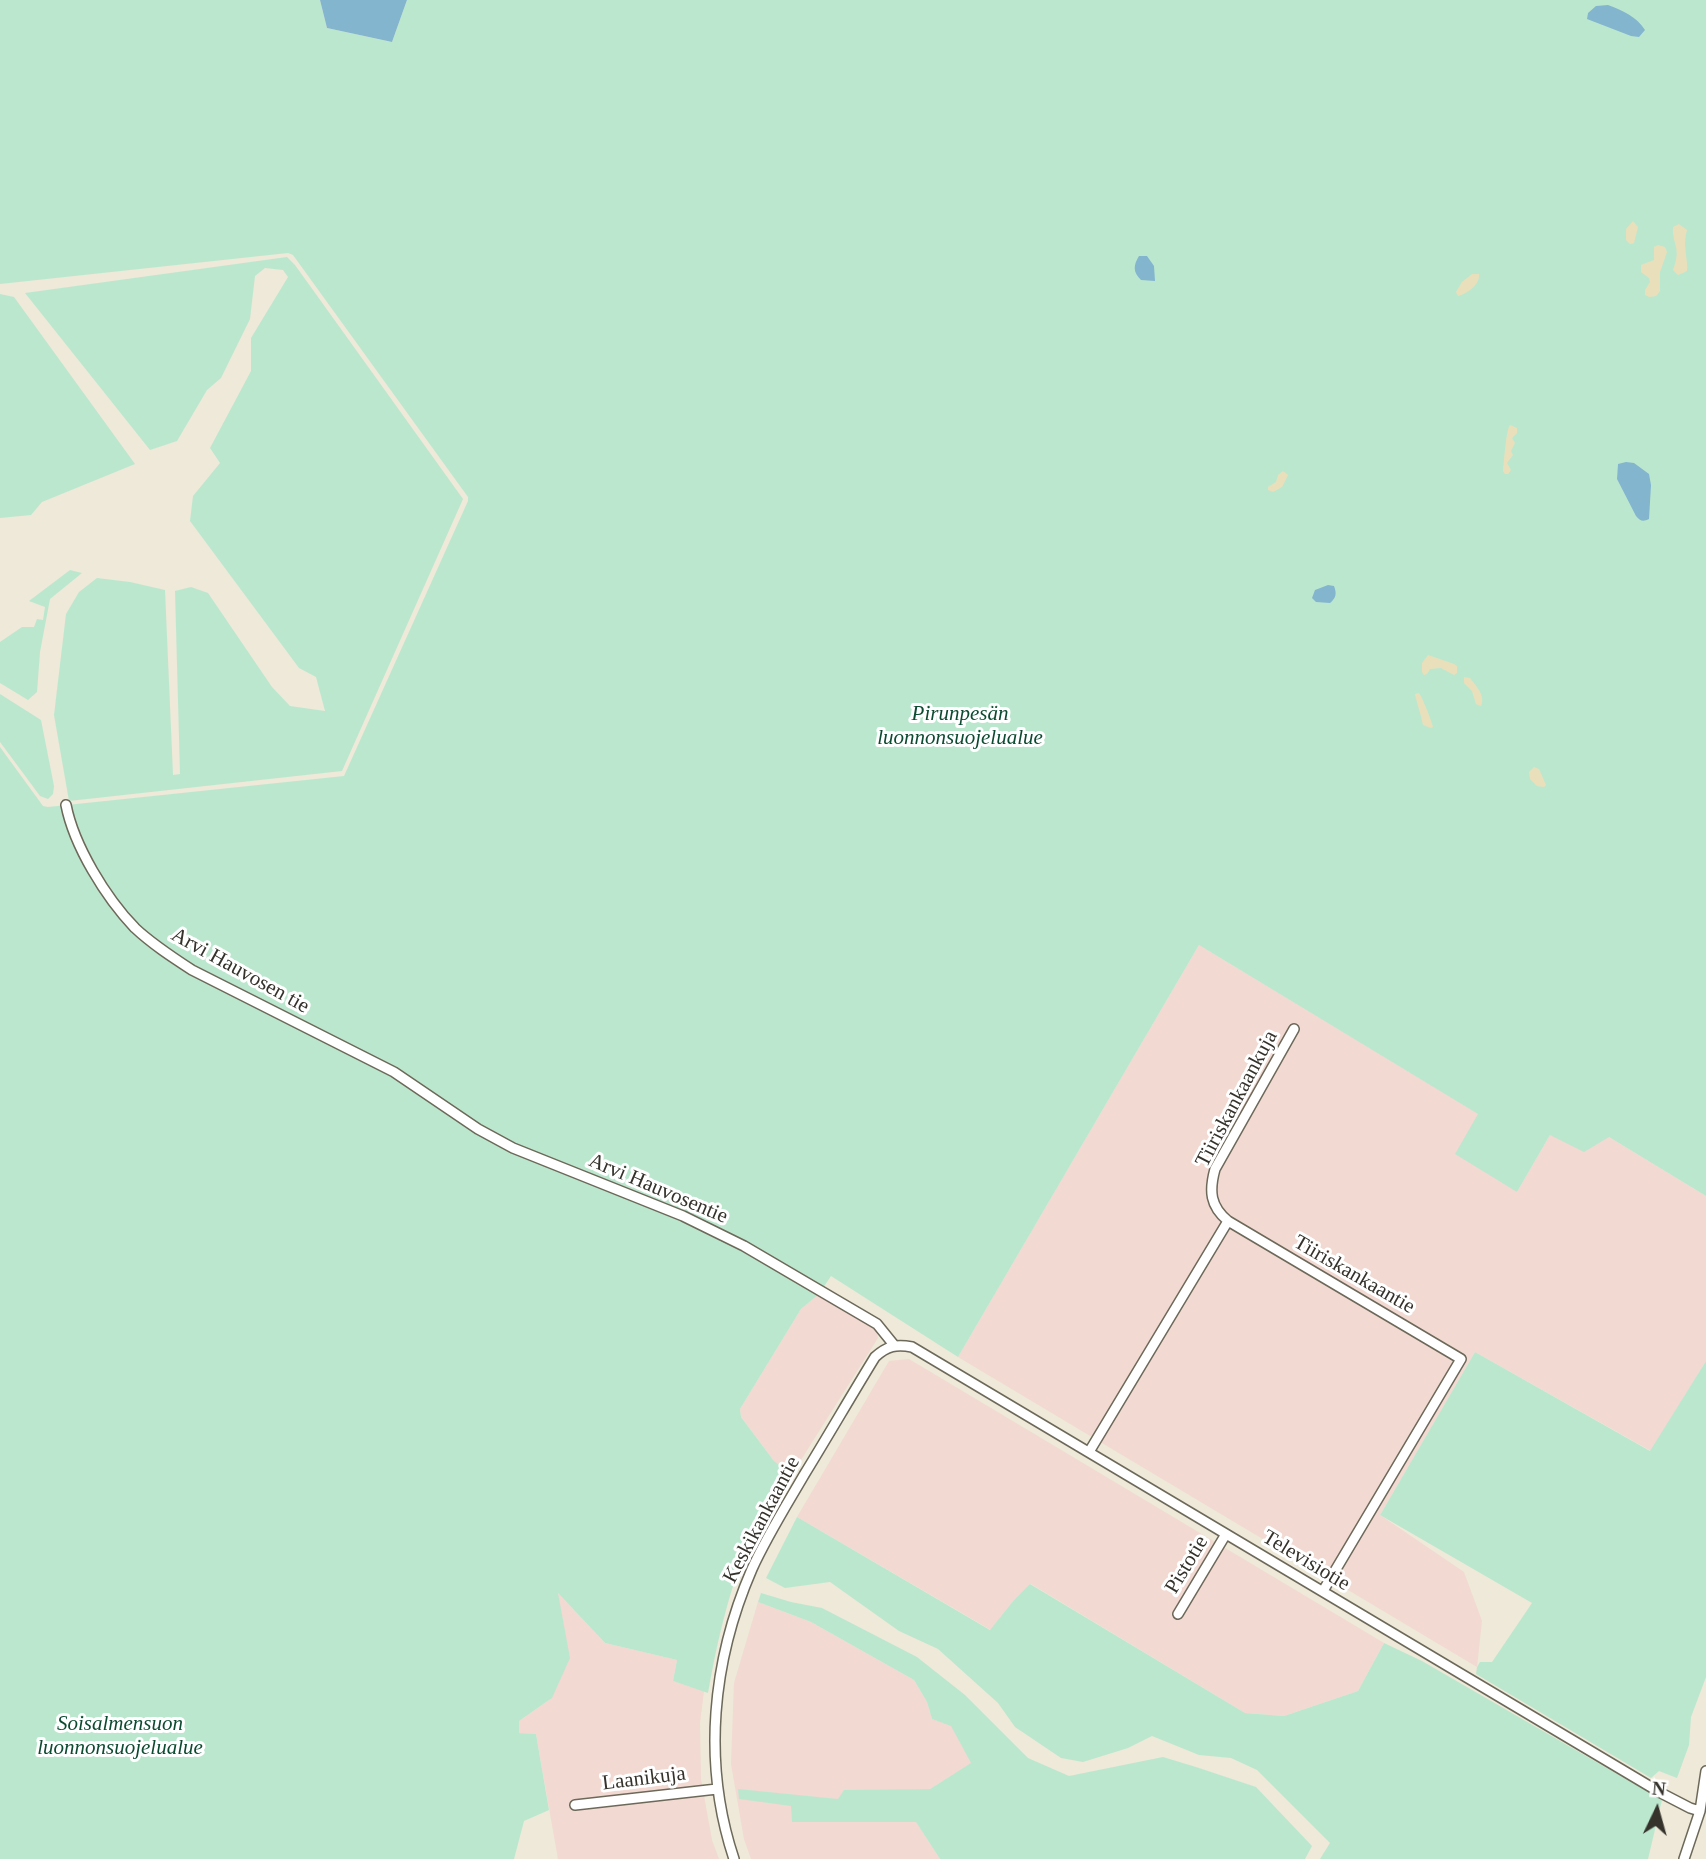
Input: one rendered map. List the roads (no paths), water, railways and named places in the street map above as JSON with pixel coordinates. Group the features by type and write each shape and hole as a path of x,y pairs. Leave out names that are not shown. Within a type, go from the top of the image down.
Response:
{"street":[{"name":"Arvi Hauvosen tie","path":"66,805 72,826 104,888 135,927 165,952 192,970 400,1076"},
{"name":"Tiiriskankaankuja","path":"1228,1221 1216,1211 1212,1198 1215,1169 1294,1029"},
{"name":"Arvi Hauvosentie","path":"400,1076 478,1129 513,1149 683,1216 744,1246 877,1324 894,1345"},
{"path":"1089,1452 1228,1221"},
{"name":"Tiiriskankaantie","path":"1228,1221 1461,1359 1323,1591"},
{"name":"Televisiotie","path":"894,1345 912,1347 1661,1793 1700,1811"},
{"name":"Keskikankaantie","path":"734,1859 717,1789 714,1732 722,1664 742,1593 774,1526 875,1357 885,1348 894,1345"},
{"name":"Pistotie","path":"1178,1614 1226,1534"},
{"path":"1684,1859 1700,1811 1706,1771"},
{"name":"Laanikuja","path":"575,1805 717,1789"}],"water":[{"path":"320,0 407,0 392,42 327,28"},
{"path":"1608,5 1629,14 1645,30 1639,37 1631,36 1587,19 1588,13 1596,6"},
{"path":"1139,256 1147,256 1154,266 1155,281 1141,280 1136,274 1135,266"},
{"path":"1634,463 1649,474 1651,485 1647,520 1636,516 1617,479 1618,464"},
{"path":"1328,585 1334,586 1334,599 1330,603 1316,602 1312,598 1315,590"}],"park label":[{"name":"Pirunpesän luonnonsuojelualue","path":"960,726"},
{"name":"Soisalmensuon luonnonsuojelualue","path":"120,1736"}]}
